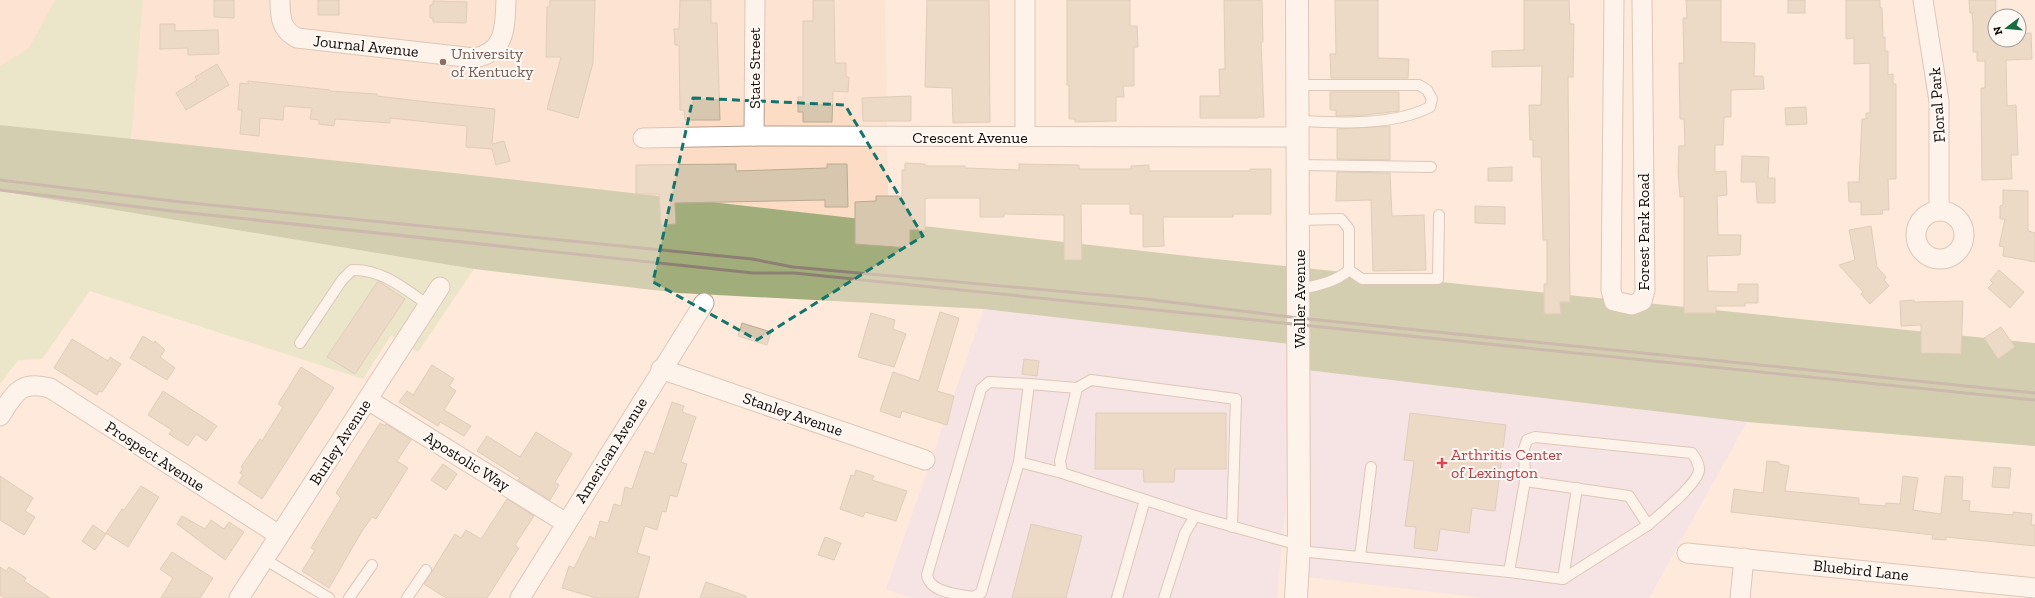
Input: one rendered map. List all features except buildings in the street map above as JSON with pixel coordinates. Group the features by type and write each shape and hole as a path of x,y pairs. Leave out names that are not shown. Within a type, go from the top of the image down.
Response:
{"main road":[{"name":"Waller Avenue","path":"1296,598 1299,548 1297,0"}],"street":[{"name":"Journal Avenue","path":"280,0 282,23 285,30 289,34 302,40 474,58 480,57 496,48 505,27 506,0"},
{"name":"State Street","path":"754,136 755,0"},
{"path":"1025,0 1025,137"},
{"name":"Floral Park","path":"1924,0 1939,101 1939,211"},
{"path":"1614,3 1642,3"},
{"name":"Forest Park Road","path":"1614,3 1611,290 1614,300 1632,305 1642,302 1645,290 1642,3"},
{"name":"Crescent Avenue","path":"643,138 754,136 1025,137 1298,129"},
{"name":"Burley Avenue","path":"239,598 440,287"},
{"name":"American Avenue","path":"520,598 661,369 704,303"},
{"name":"Stanley Avenue","path":"661,369 925,460"},
{"name":"Prospect Avenue","path":"0,416 13,395 19,389 39,385 50,388 279,535"},
{"name":"Apostolic Way","path":"368,400 566,523"},
{"name":"Bluebird Lane","path":"1688,553 2035,588"},
{"path":"1740,598 1744,558"}],"lane":[{"path":"1298,85 1419,85 1427,90 1432,99 1430,107 1416,114 1394,120 1298,129"},
{"path":"1298,165 1431,167"},
{"path":"1349,270 1362,279 1438,279 1439,215"},
{"path":"1298,220 1341,219 1349,229 1349,270 1344,275 1317,286 1299,289"},
{"path":"300,343 342,280 352,270 363,270 375,273 399,285 428,305"},
{"path":"1029,384 1018,462 981,593 973,597 935,588 928,581 927,575 981,389 989,382 1029,384 1077,388 1091,380 1236,399 1232,527"},
{"path":"1062,473 1060,461 1077,388"},
{"path":"1018,462 1062,473 1299,548 1360,557 1563,579 1648,525 1689,487 1699,472 1698,460 1692,454 1535,438 1528,440 1524,449 1525,481 1509,572"},
{"path":"1360,557 1371,467"},
{"path":"1525,481 1629,496 1648,525"},
{"path":"1563,579 1577,488"},
{"path":"1117,598 1144,500"},
{"path":"1164,598 1185,533 1195,516"},
{"path":"264,559 329,598"},
{"path":"349,598 372,565"},
{"path":"407,598 426,570"}],"highlighted area":[{"path":"693,98 845,105 923,236 757,340 653,282"}],"shaded area":[{"name":"University of Kentucky","path":"0,0 885,0 889,240 463,174 0,125"},
{"path":"984,309 1299,345 1299,369 1747,422 1649,598 1484,598 1298,576 1298,375 1277,598 911,598 886,589"}],"green space":[{"path":"55,0 143,0 131,139 0,130 0,66 29,48"},
{"path":"0,125 463,174 1196,257 2035,343 2035,446 1747,422 1298,369 1299,345 984,309 679,293 474,269 0,191"},
{"path":"0,191 474,269 418,352 391,335 363,379 90,291 42,359 18,360 0,384"}],"railway":[{"path":"0,180 181,202 752,259 793,267 1146,299 1299,318 2035,393"},
{"path":"0,190 180,212 753,273 794,273 2035,400"}],"place":[{"name":"University of Kentucky","path":"443,62"},
{"name":"Arthritis Center of Lexington","path":"1442,463"}]}
